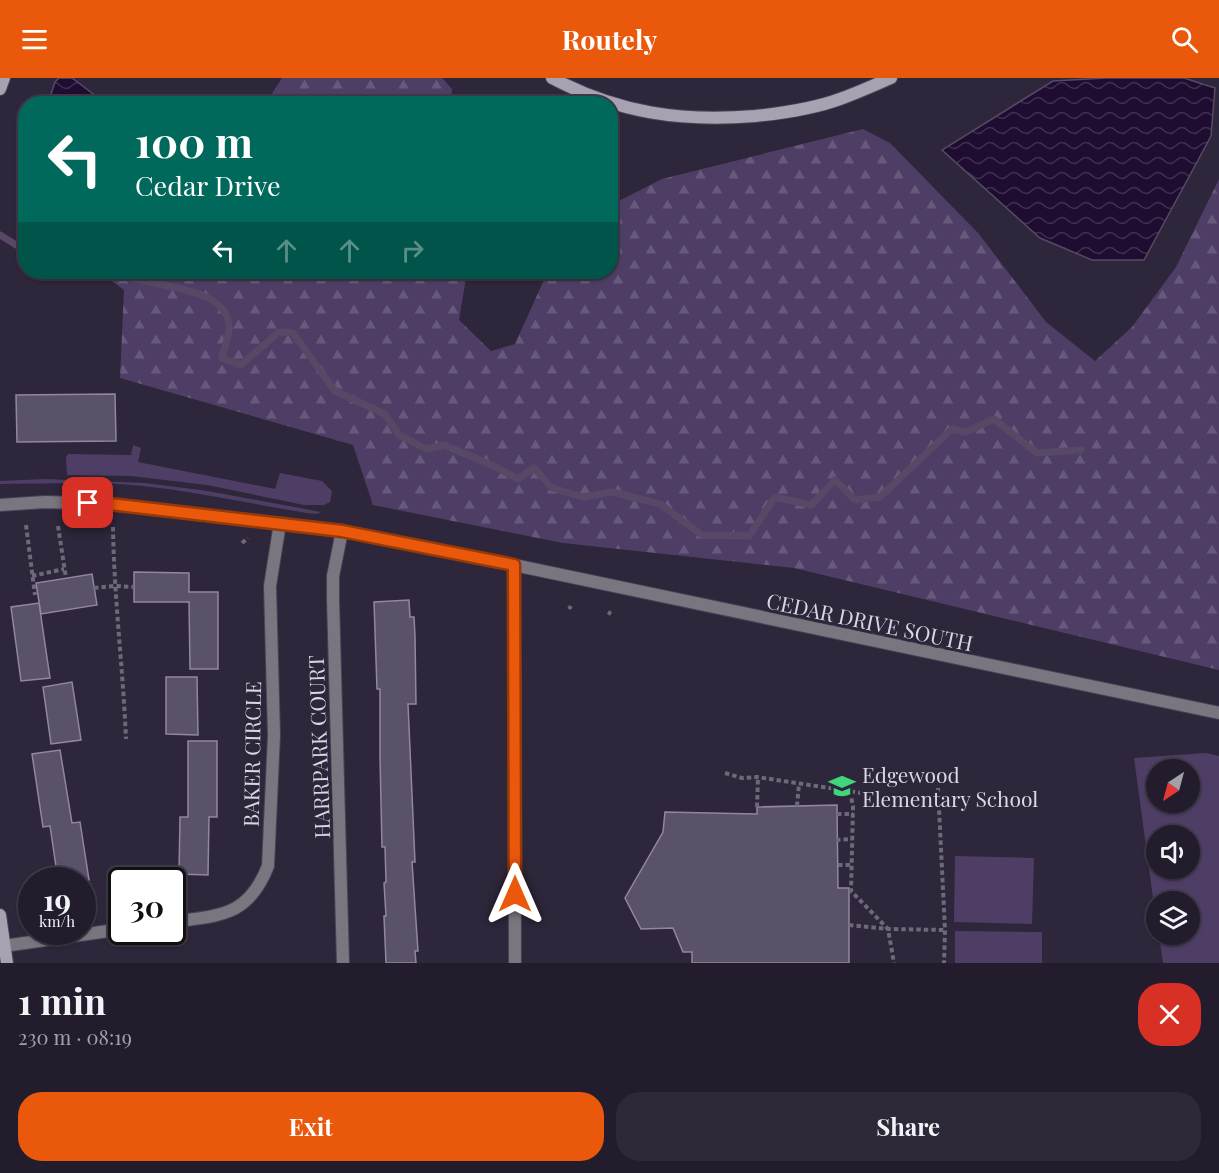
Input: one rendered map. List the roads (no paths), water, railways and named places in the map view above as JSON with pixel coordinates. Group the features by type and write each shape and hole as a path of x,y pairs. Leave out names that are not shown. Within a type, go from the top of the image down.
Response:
{"street":[{"path":"0,89 4,78"},
{"path":"552,78 593,96"},
{"path":"618,104 632,109 700,118 788,113 839,100 891,78"},
{"name":"CEDAR DRIVE SOUTH","path":"0,505 45,501 110,504 342,531 1219,713"},
{"name":"BAKER CIRCLE","path":"186,920 231,912 250,899 261,884 268,866 274,735 270,586 280,523"},
{"name":"HARRPARK COURT","path":"342,531 333,576 333,599 343,963"},
{"path":"514,565 515,963"},
{"path":"0,915 7,963"},
{"path":"4,946 108,931"}],"water":[{"path":"59,78 72,78 96,96 50,96 55,82"},
{"path":"1184,78 1215,88 1211,136 1144,260 1092,260 1040,238 942,150 1053,81"}],"waterway":[{"path":"0,235 18,246"},
{"path":"137,279 199,294 214,301 224,311 229,325 222,358 241,365 279,332 293,333 335,391 385,414 399,435 426,449 444,445 518,479 534,468 552,488 583,497 612,492 660,504 702,535 749,536 775,497 811,505 835,480 855,500 880,497 952,429 966,432 994,419 1037,453 1081,450"}],"place":[{"name":"Edgewood Elementary School","path":"842,786"}]}
